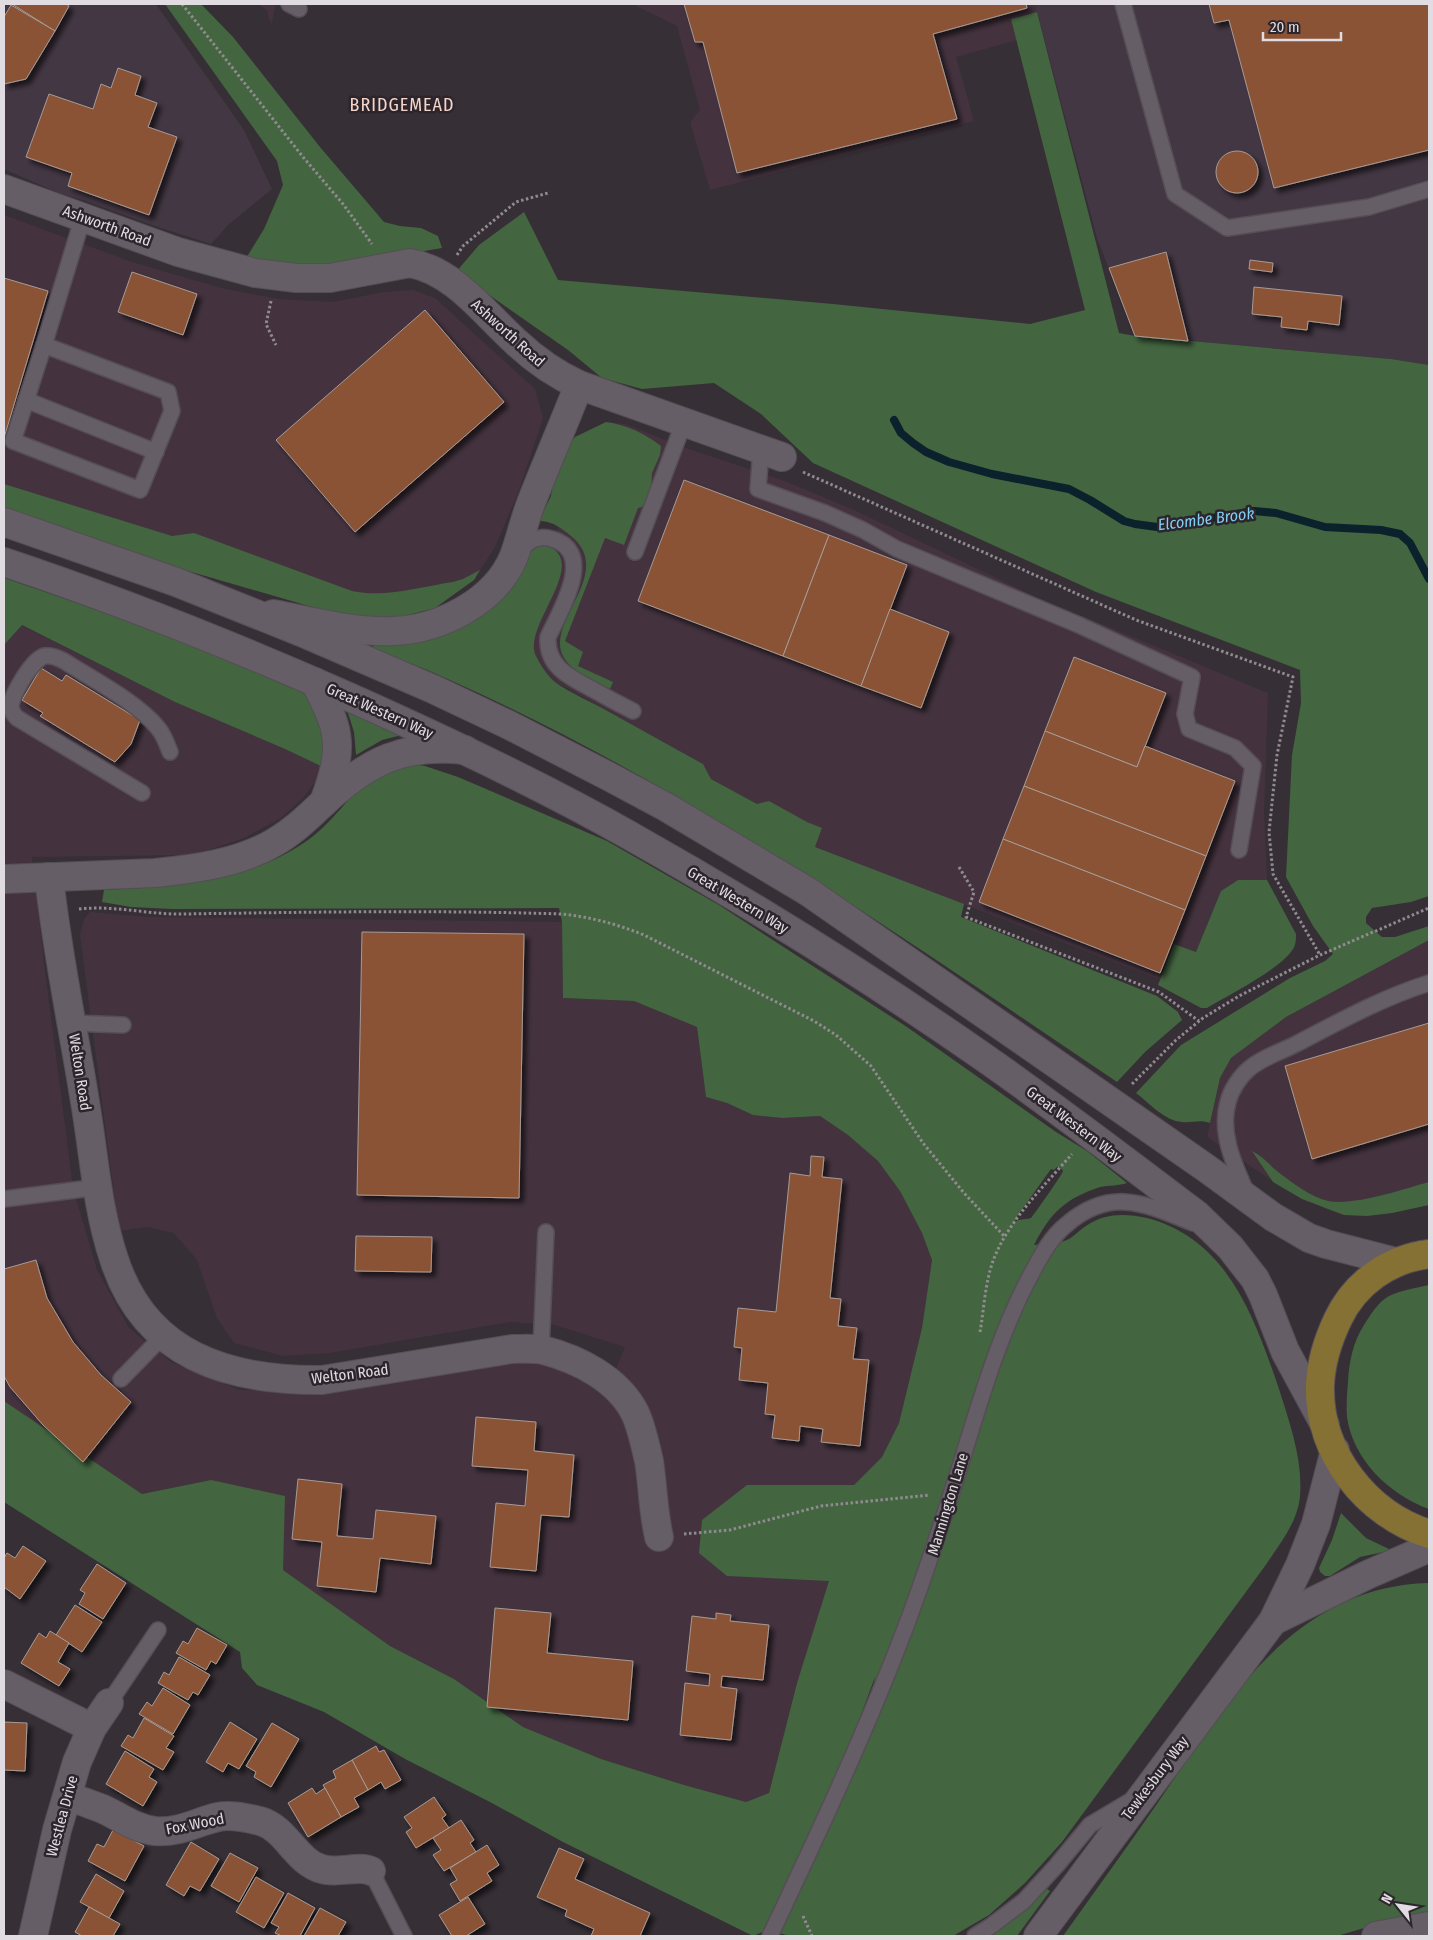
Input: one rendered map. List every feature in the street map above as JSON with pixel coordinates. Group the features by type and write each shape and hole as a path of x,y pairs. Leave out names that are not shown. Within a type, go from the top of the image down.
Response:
{"main road":[{"name":"Ashworth Road","path":"4,189 178,252 240,270 296,278 330,278 410,263 423,265 442,275 459,288 515,342 544,366 579,385 772,453"},
{"path":"242,608 355,629 389,631 407,630 445,618 482,598 499,581 514,556 532,500 579,385"},
{"path":"4,522 176,582 242,608 433,689 510,725 649,798 807,891 1206,1168 1273,1218 1309,1238 1339,1248 1410,1258"},
{"name":"Great Western Way","path":"4,562 147,613 315,682 467,750 625,832 858,973 980,1055 1197,1215 1216,1232 1244,1264 1264,1295 1285,1351 1331,1439"},
{"path":"315,682 335,726 338,749 324,802"},
{"path":"4,879 178,870 236,858 259,851 287,835 355,776 385,758 420,749 467,750"},
{"name":"Welton Road","path":"50,877 53,913 98,1187 114,1259 139,1311 164,1335 202,1360 225,1369 258,1377 322,1380 512,1349 541,1350 572,1360 599,1374 625,1397 636,1414 649,1461 653,1508 659,1537"},
{"path":"1429,1244 1410,1258 1373,1276 1348,1301 1334,1328 1324,1357 1320,1384 1322,1409 1331,1439 1348,1474 1359,1490 1385,1513 1403,1524 1429,1534"},
{"name":"Tewkesbury Way","path":"1038,1936 1273,1621 1300,1565 1316,1524 1331,1439"},
{"name":"Tewkesbury Way","path":"1273,1621 1367,1575 1429,1548"},
{"path":"4,1684 92,1728"},
{"name":"Westlea Drive","path":"33,1936 77,1762 92,1728 109,1703"},
{"name":"Fox Wood","path":"67,1796 102,1809 128,1823 154,1831 170,1831 224,1816 262,1821 272,1827 309,1862 321,1869 340,1872 365,1868 371,1871"},
{"path":"1376,1936 1429,1926"}],"lane":[{"path":"1123,4 1175,194 1227,228 1369,207 1429,189"},
{"path":"44,345 168,392 172,411 140,490 13,441 83,217"},
{"path":"26,400 156,452"},
{"path":"635,552 684,422"},
{"path":"772,453 758,489 863,530 897,549 1079,625 1192,677 1185,714 1189,729 1235,748 1254,766 1239,850"},
{"path":"514,556 529,541 537,538 554,539 567,549 574,561 575,570 573,582 548,636 548,644 553,661 568,677 633,711"},
{"path":"142,793 17,718 13,713 11,701 34,662 45,656 53,656 132,704 159,728 170,752"},
{"path":"1250,1200 1230,1152 1226,1128 1228,1102 1241,1077 1251,1067 1306,1039 1375,1005 1429,982"},
{"path":"72,1023 123,1025"},
{"path":"4,1199 98,1187"},
{"name":"Mannington Lane","path":"770,1936 858,1746 906,1627 934,1551 995,1358 1017,1302 1038,1261 1056,1234 1076,1217 1104,1204 1120,1201 1131,1201 1155,1207 1216,1232"},
{"path":"541,1350 546,1232"},
{"path":"121,1379 164,1335"},
{"path":"109,1703 158,1630"},
{"path":"974,1936 991,1926 1024,1901 1057,1865 1090,1824 1144,1793"},
{"path":"371,1871 404,1936"}],"path":[{"path":"182,4 303,157 343,204 389,266"},
{"path":"442,275 463,246 516,202 548,193"},
{"path":"276,276 266,324 276,345"},
{"path":"959,867 974,892 966,917 1159,992 1199,1021"},
{"path":"53,913 90,908 181,914 375,911 488,912 584,916 626,928 644,935 814,1021 836,1035 871,1066 923,1143 964,1193 1005,1236"},
{"path":"1130,1087 1163,1052 1199,1021 1239,996 1320,955 1429,908"},
{"path":"659,1537 730,1530 821,1506 931,1495"}],"shaded area":[{"path":"4,4 156,4 244,130 272,189 228,225 211,244 61,194 4,169"},
{"path":"259,4 276,4 271,25 267,11"},
{"path":"636,4 1035,4 1037,12 1011,19 1017,40 956,57 974,121 710,190 690,122 700,110 677,26 636,6"},
{"path":"1035,4 1429,4 1429,365 1391,359 1135,336 1097,238"},
{"path":"4,215 132,262 221,288 278,299 333,302 384,292 413,290 435,298 535,389 543,418 518,493 495,547 474,580 435,608 385,621 343,616 178,568 74,531 4,509"},
{"path":"606,422 625,424 683,447 785,481 854,510 1034,596 1268,693 1264,812 1267,880 1238,880 1221,891 1196,952 1174,944 1160,980 815,847 822,828 757,804 711,779 703,764 523,664 519,641 555,544 558,526 554,473 575,437"},
{"path":"21,625 175,702 325,768 303,798 281,818 244,838 208,850 184,855 32,857 73,1188 97,1270 129,1328 171,1362 240,1390 337,1392 467,1369 535,1362 570,1370 607,1391 625,1347 555,1325 510,1322 329,1353 283,1356 234,1343 217,1318 197,1260 174,1233 147,1227 119,1231 80,935 84,919 90,912 149,917 562,922 563,998 634,1001 697,1027 706,1097 727,1103 753,1115 782,1118 820,1116 848,1135 878,1161 900,1191 922,1233 932,1260 922,1328 899,1423 882,1457 854,1485 858,1525 797,1683 769,1793 746,1802 601,1759 523,1727 454,1679 390,1646 283,1570 211,1480 142,1494 4,1401 4,645"},
{"path":"1429,940 1429,1205 1367,1216 1344,1215 1326,1209 1286,1190 1207,1137 1220,1078 1231,1058 1286,1017"}],"green space":[{"path":"165,4 201,4 233,37 320,147 384,222 421,228 438,236 442,248 347,264 297,270 245,260 264,229 283,185 277,161"},
{"path":"1037,12 1119,333 1391,359 1429,365 1429,896 1411,902 1372,908 1366,917 1366,923 1382,937 1395,937 1429,926 1429,940 1286,1017 1231,1058 1220,1078 1210,1123 1203,1121 1176,1121 1158,1111 1136,1093 1181,1045 1290,978 1325,961 1333,954 1313,926 1286,877 1292,755 1301,703 1300,670 1096,592 813,463 761,414 714,383 642,389 602,378 568,350 456,272 479,245 524,212 558,280 833,304 1030,324 1085,310 1011,19"},
{"path":"606,422 635,430 661,446 660,455 652,473 651,491 642,507 638,508 624,545 605,538 565,641 583,652 578,666 613,682 610,689 578,672 563,656 560,642 563,628 583,581 586,565 583,550 571,536 554,524 541,521 551,496 554,473 568,445 575,437"},
{"path":"4,484 172,536 194,533 352,591 390,593 453,582 480,570 474,580 435,608 385,621 343,616 178,568 74,531 4,509"},
{"path":"543,544 557,552 562,563 560,577 534,641 535,654 549,677 555,682 703,764 711,779 757,804 769,801 822,828 815,847 964,904 961,917 1157,996 1178,1012 1182,1020 1145,1052 1117,1082 875,919 710,816 626,768 540,723 443,677 375,650 373,647 374,644 411,644 436,638 464,625 530,551 536,546"},
{"path":"4,578 149,629 292,686 308,696 326,725 325,768 175,702 22,625 4,645"},
{"path":"347,710 402,735 382,740 356,755 354,732"},
{"path":"406,763 425,766 458,777 607,841 719,905 907,1027 1056,1132 1087,1151 1127,1183 1100,1187 1077,1196 1068,1202 1053,1215 1034,1245 1067,1240 1093,1222 1107,1216 1131,1215 1147,1218 1175,1229 1198,1244 1218,1263 1234,1285 1248,1310 1270,1362 1298,1456 1300,1496 1292,1524 1265,1566 1062,1842 1025,1883 989,1915 953,1936 790,1936 767,1930 753,1936 563,1842 407,1760 324,1712 257,1685 242,1668 240,1652 4,1502 4,1401 142,1494 211,1480 285,1496 283,1570 390,1646 454,1679 523,1727 601,1759 746,1802 769,1793 797,1683 829,1581 727,1576 699,1553 702,1520 747,1485 854,1485 882,1457 899,1423 922,1328 932,1260 922,1233 900,1191 878,1161 848,1135 820,1116 782,1118 753,1115 727,1103 706,1097 697,1027 634,1001 563,998 562,922 559,908 172,909 131,907 102,902 104,890 186,884 239,873 264,864 289,852 312,837 332,819 368,779","holes":["1060,1167 1063,1171 1033,1216 1015,1222 1051,1169 1054,1170","875,1677 863,1734 853,1736"]},
{"path":"1238,880 1267,880 1296,934 1295,945 1284,960 1263,975 1207,1008 1201,1008 1158,985 1174,944 1196,952 1221,891"},
{"path":"1252,1151 1298,1187 1328,1201 1339,1202 1365,1199 1429,1182 1429,1205 1367,1216 1344,1215 1302,1199 1273,1182"},
{"path":"1429,1285 1429,1509 1401,1495 1387,1485 1365,1461 1351,1433 1347,1408 1352,1352 1357,1338 1369,1317 1378,1305 1389,1296"},
{"path":"1341,1513 1366,1538 1389,1549 1388,1551 1360,1557 1330,1576 1325,1576 1320,1572 1319,1568 1332,1540"},
{"path":"1429,1583 1429,1915 1381,1923 1337,1936 1063,1936 1211,1726 1239,1689 1269,1656 1302,1627 1340,1604 1382,1589"},
{"path":"1047,1889 1050,1891 1017,1936 991,1936 1019,1915"}],"building":[{"path":"12,4 66,4 69,6 55,31"},
{"path":"684,4 1026,4 1027,8 933,34 957,119 737,173 703,42 695,42"},
{"path":"1209,4 1429,4 1429,150 1274,188 1229,20 1214,23"},
{"path":"11,5 55,31 26,79 4,84 4,17"},
{"path":"118,68 141,76 135,95 157,103 148,127 177,137 149,215 68,186 72,173 26,157 49,94 93,109 101,84 111,88"},
{"path":"1241,151 1249,154 1255,160 1258,172 1255,184 1249,190 1233,193 1225,190 1219,184 1216,168 1219,160 1225,154"},
{"path":"1166,252 1188,341 1135,336 1109,268"},
{"path":"1250,260 1273,263 1272,272 1249,269"},
{"path":"132,272 197,294 183,335 118,312"},
{"path":"4,278 48,291 4,438"},
{"path":"1254,287 1342,296 1339,325 1308,321 1307,330 1281,327 1282,317 1252,314"},
{"path":"425,310 504,402 355,532 276,440"},
{"path":"684,480 829,535 783,656 638,601"},
{"path":"829,535 907,565 861,686 783,656"},
{"path":"890,609 949,632 921,708 861,686"},
{"path":"1074,657 1166,693 1137,767 1045,731"},
{"path":"41,668 62,681 66,675 140,720 131,744 115,762 40,716 43,713 22,700"},
{"path":"1045,731 1137,767 1145,746 1235,781 1206,856 1024,786"},
{"path":"1024,786 1206,856 1185,910 1003,839"},
{"path":"1003,839 1185,910 1160,973 979,902"},
{"path":"362,932 524,934 519,1198 357,1195"},
{"path":"1429,1023 1429,1124 1312,1159 1285,1066"},
{"path":"811,1156 824,1157 822,1177 842,1179 830,1298 841,1299 838,1326 857,1328 853,1359 869,1360 860,1446 821,1442 823,1429 800,1426 799,1441 772,1438 775,1415 765,1414 768,1383 739,1380 742,1348 734,1347 738,1308 776,1312 790,1173 810,1176"},
{"path":"356,1236 432,1237 431,1272 355,1271"},
{"path":"36,1260 47,1298 73,1342 101,1375 131,1402 83,1462 43,1425 10,1387 4,1376 4,1269"},
{"path":"476,1417 536,1422 534,1451 574,1455 569,1517 541,1515 536,1571 490,1567 496,1503 525,1506 528,1470 472,1466"},
{"path":"298,1479 342,1484 337,1536 373,1539 376,1510 436,1516 431,1564 380,1558 376,1592 317,1586 322,1542 292,1539"},
{"path":"23,1546 46,1561 20,1599 4,1587 4,1558 7,1553 15,1558"},
{"path":"97,1564 126,1583 103,1619 79,1604 85,1593 80,1590"},
{"path":"75,1605 102,1622 82,1652 56,1635"},
{"path":"495,1608 551,1613 547,1653 633,1661 628,1720 487,1707"},
{"path":"716,1613 731,1615 730,1621 769,1625 763,1680 722,1676 721,1687 737,1689 731,1740 680,1735 685,1683 709,1686 710,1674 686,1671 692,1616 716,1619"},
{"path":"197,1628 227,1645 216,1664 211,1661 206,1670 176,1653 183,1641 188,1644"},
{"path":"50,1631 69,1643 58,1662 70,1669 59,1686 21,1663 39,1633 46,1638"},
{"path":"179,1657 210,1675 198,1695 193,1692 188,1700 158,1683 164,1672 169,1675"},
{"path":"163,1688 190,1705 173,1734 139,1714 147,1702 152,1706"},
{"path":"144,1718 174,1736 166,1748 174,1752 163,1770 121,1746 128,1735 133,1738"},
{"path":"4,1722 27,1723 25,1771 4,1770"},
{"path":"230,1722 257,1739 239,1769 228,1763 223,1772 206,1762"},
{"path":"272,1723 299,1739 271,1787 254,1777 256,1772 246,1766"},
{"path":"376,1746 379,1752 384,1750 401,1780 385,1789 381,1782 368,1790 352,1760"},
{"path":"125,1751 154,1769 149,1777 157,1782 143,1806 106,1784"},
{"path":"352,1760 368,1790 354,1798 359,1807 341,1817 323,1785 336,1778 333,1771"},
{"path":"312,1788 316,1794 325,1788 341,1817 308,1837 288,1803"},
{"path":"434,1797 446,1815 442,1818 449,1828 416,1848 406,1832 412,1828 404,1817"},
{"path":"461,1820 474,1840 470,1843 476,1852 444,1871 433,1855 441,1850 433,1838"},
{"path":"113,1830 144,1846 125,1881 88,1861 97,1844 104,1847"},
{"path":"191,1842 219,1859 200,1891 190,1886 184,1896 166,1885"},
{"path":"487,1845 499,1865 487,1873 492,1881 460,1901 450,1884 457,1880 450,1868"},
{"path":"559,1848 584,1859 575,1879 650,1913 640,1936 591,1936 594,1929 565,1916 567,1910 537,1897"},
{"path":"230,1853 258,1868 239,1902 211,1886"},
{"path":"96,1874 124,1891 109,1918 80,1902"},
{"path":"256,1877 284,1893 264,1928 236,1912"},
{"path":"288,1893 315,1908 300,1936 282,1936 275,1933 279,1927 271,1923"},
{"path":"468,1897 485,1924 466,1936 452,1936 439,1915"},
{"path":"89,1907 120,1924 113,1936 82,1936 75,1932"},
{"path":"320,1908 346,1922 338,1936 304,1936"}],"waterway":[{"name":"Elcombe Brook","path":"894,420 901,433 913,443 926,452 949,462 992,474 1069,489 1124,521 1135,524 1157,527 1254,511 1276,513 1325,527 1381,530 1400,534 1410,543 1429,579"}],"district":[{"name":"BRIDGEMEAD","path":"402,105"}]}
